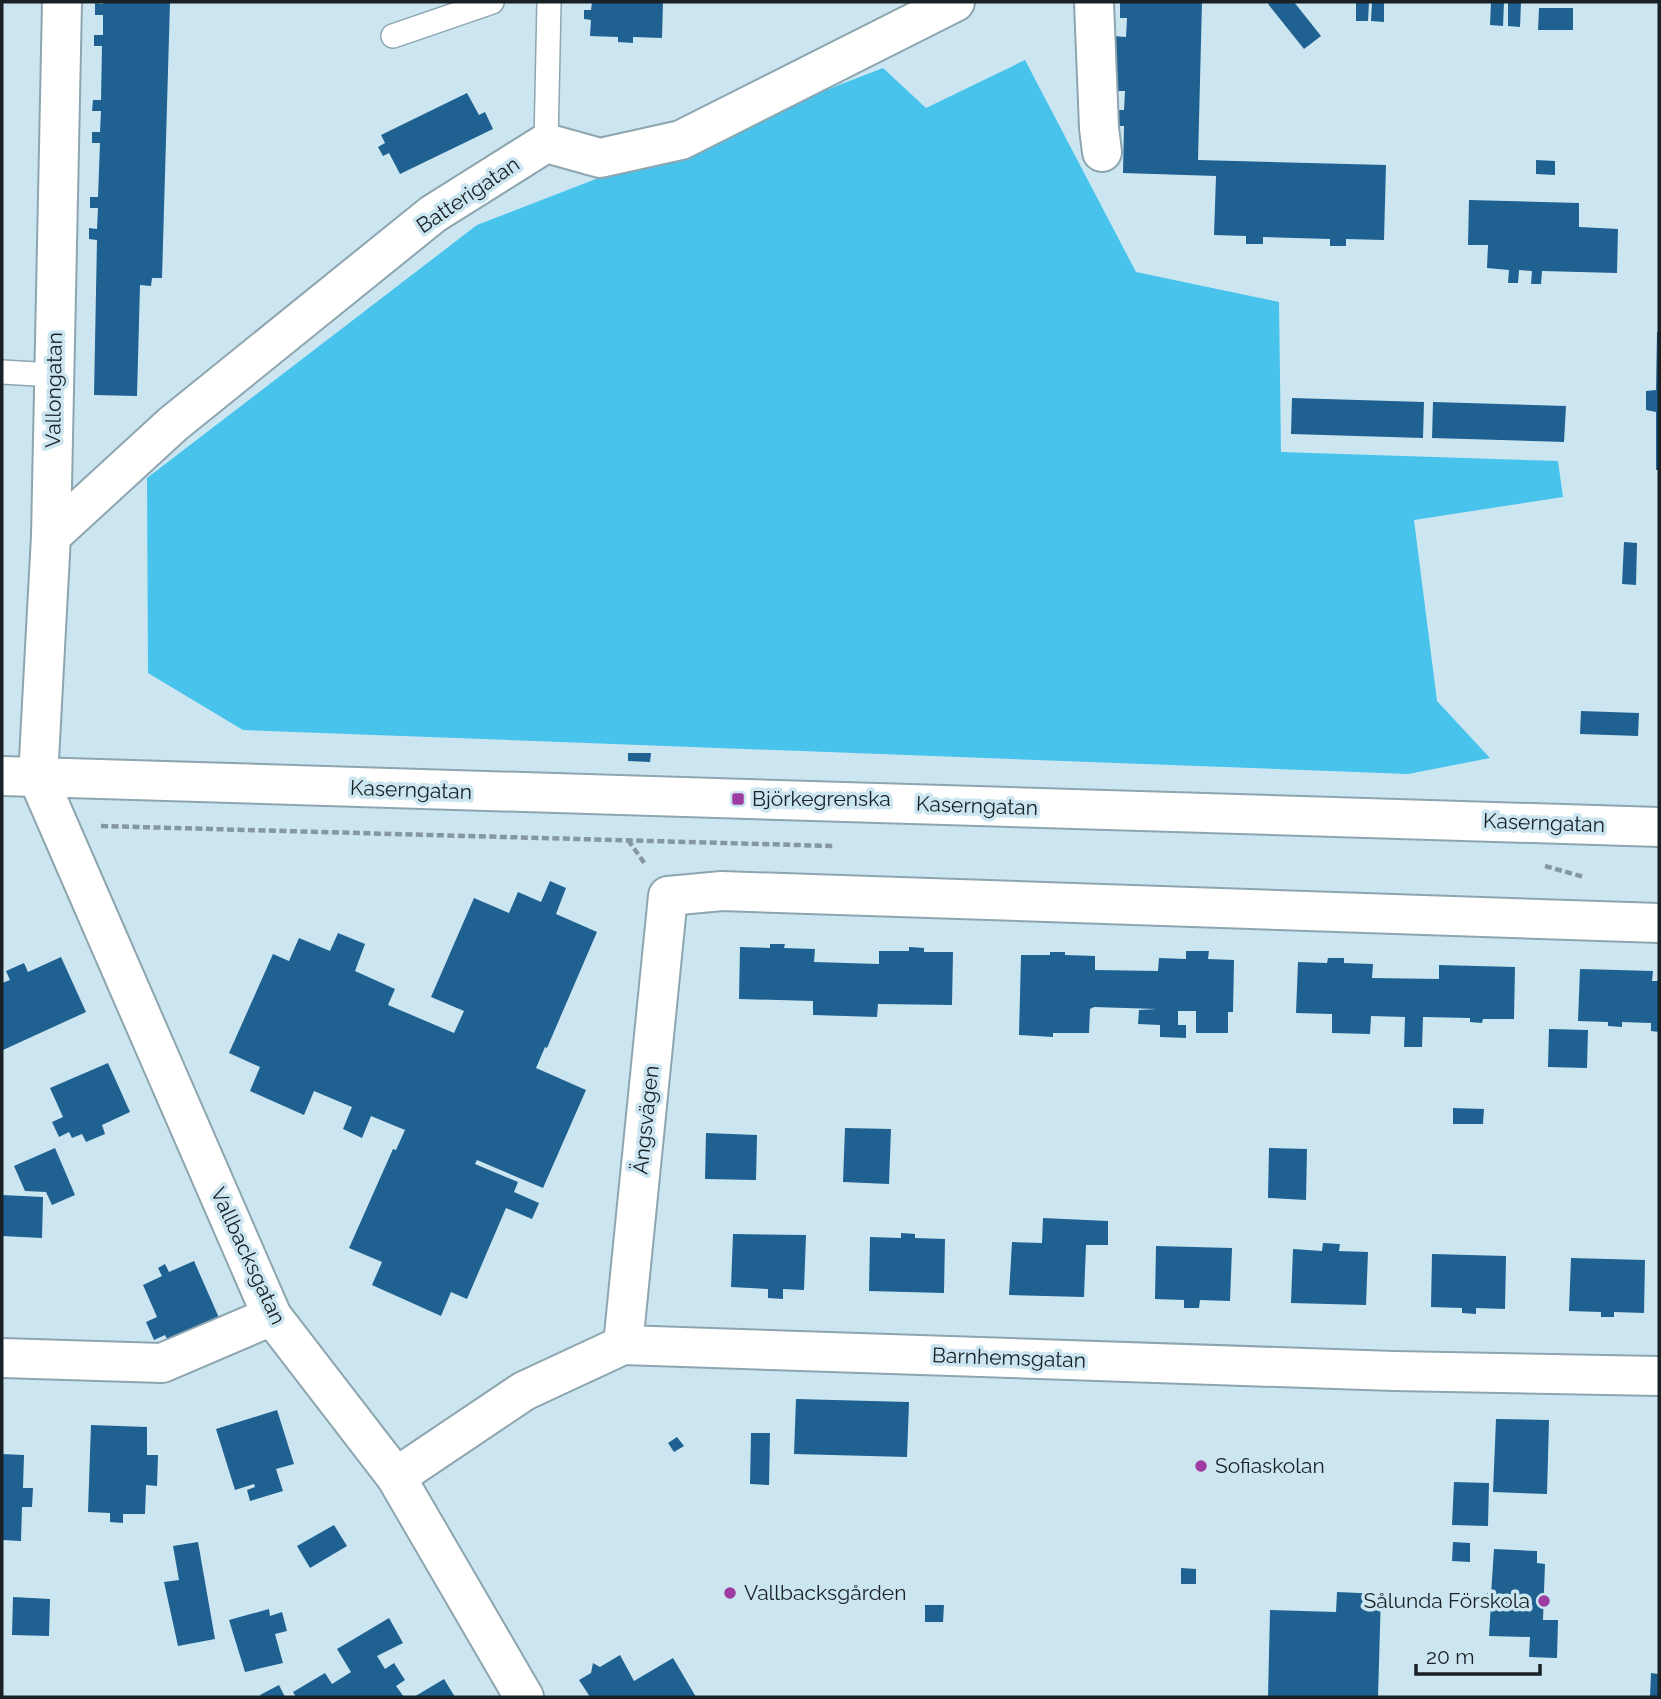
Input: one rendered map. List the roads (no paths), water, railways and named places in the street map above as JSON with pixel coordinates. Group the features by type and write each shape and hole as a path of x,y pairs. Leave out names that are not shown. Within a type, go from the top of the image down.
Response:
{"street":[{"name":"Vallongatan","path":"20,777 51,536 62,2"},
{"path":"546,143 600,158 681,140 955,2"},
{"path":"1094,2 1098,128 1102,152"},
{"name":"Batterigatan","path":"51,536 173,424 433,214 546,143"},
{"name":"Vallbacksgatan","path":"20,777 57,824 272,1316 396,1477 524,1697"},
{"name":"Kaserngatan","path":"20,777 1659,827"},
{"name":"Ängsvägen","path":"623,1345 668,896 736,892 1659,923"},
{"path":"2,1358 162,1363 272,1316"},
{"name":"Barnhemsgatan","path":"396,1477 524,1391 623,1345 1380,1370 1659,1376"}],"lane":[{"path":"393,36 492,2"},
{"path":"546,143 549,2"},
{"path":"2,372 54,375"}],"place":[{"name":"Björkegrenska","path":"738,799"},
{"name":"Sofiaskolan","path":"1201,1466"},
{"name":"Vallbacksgården","path":"730,1593"},
{"name":"Sålunda Förskola","path":"1544,1601"}]}
